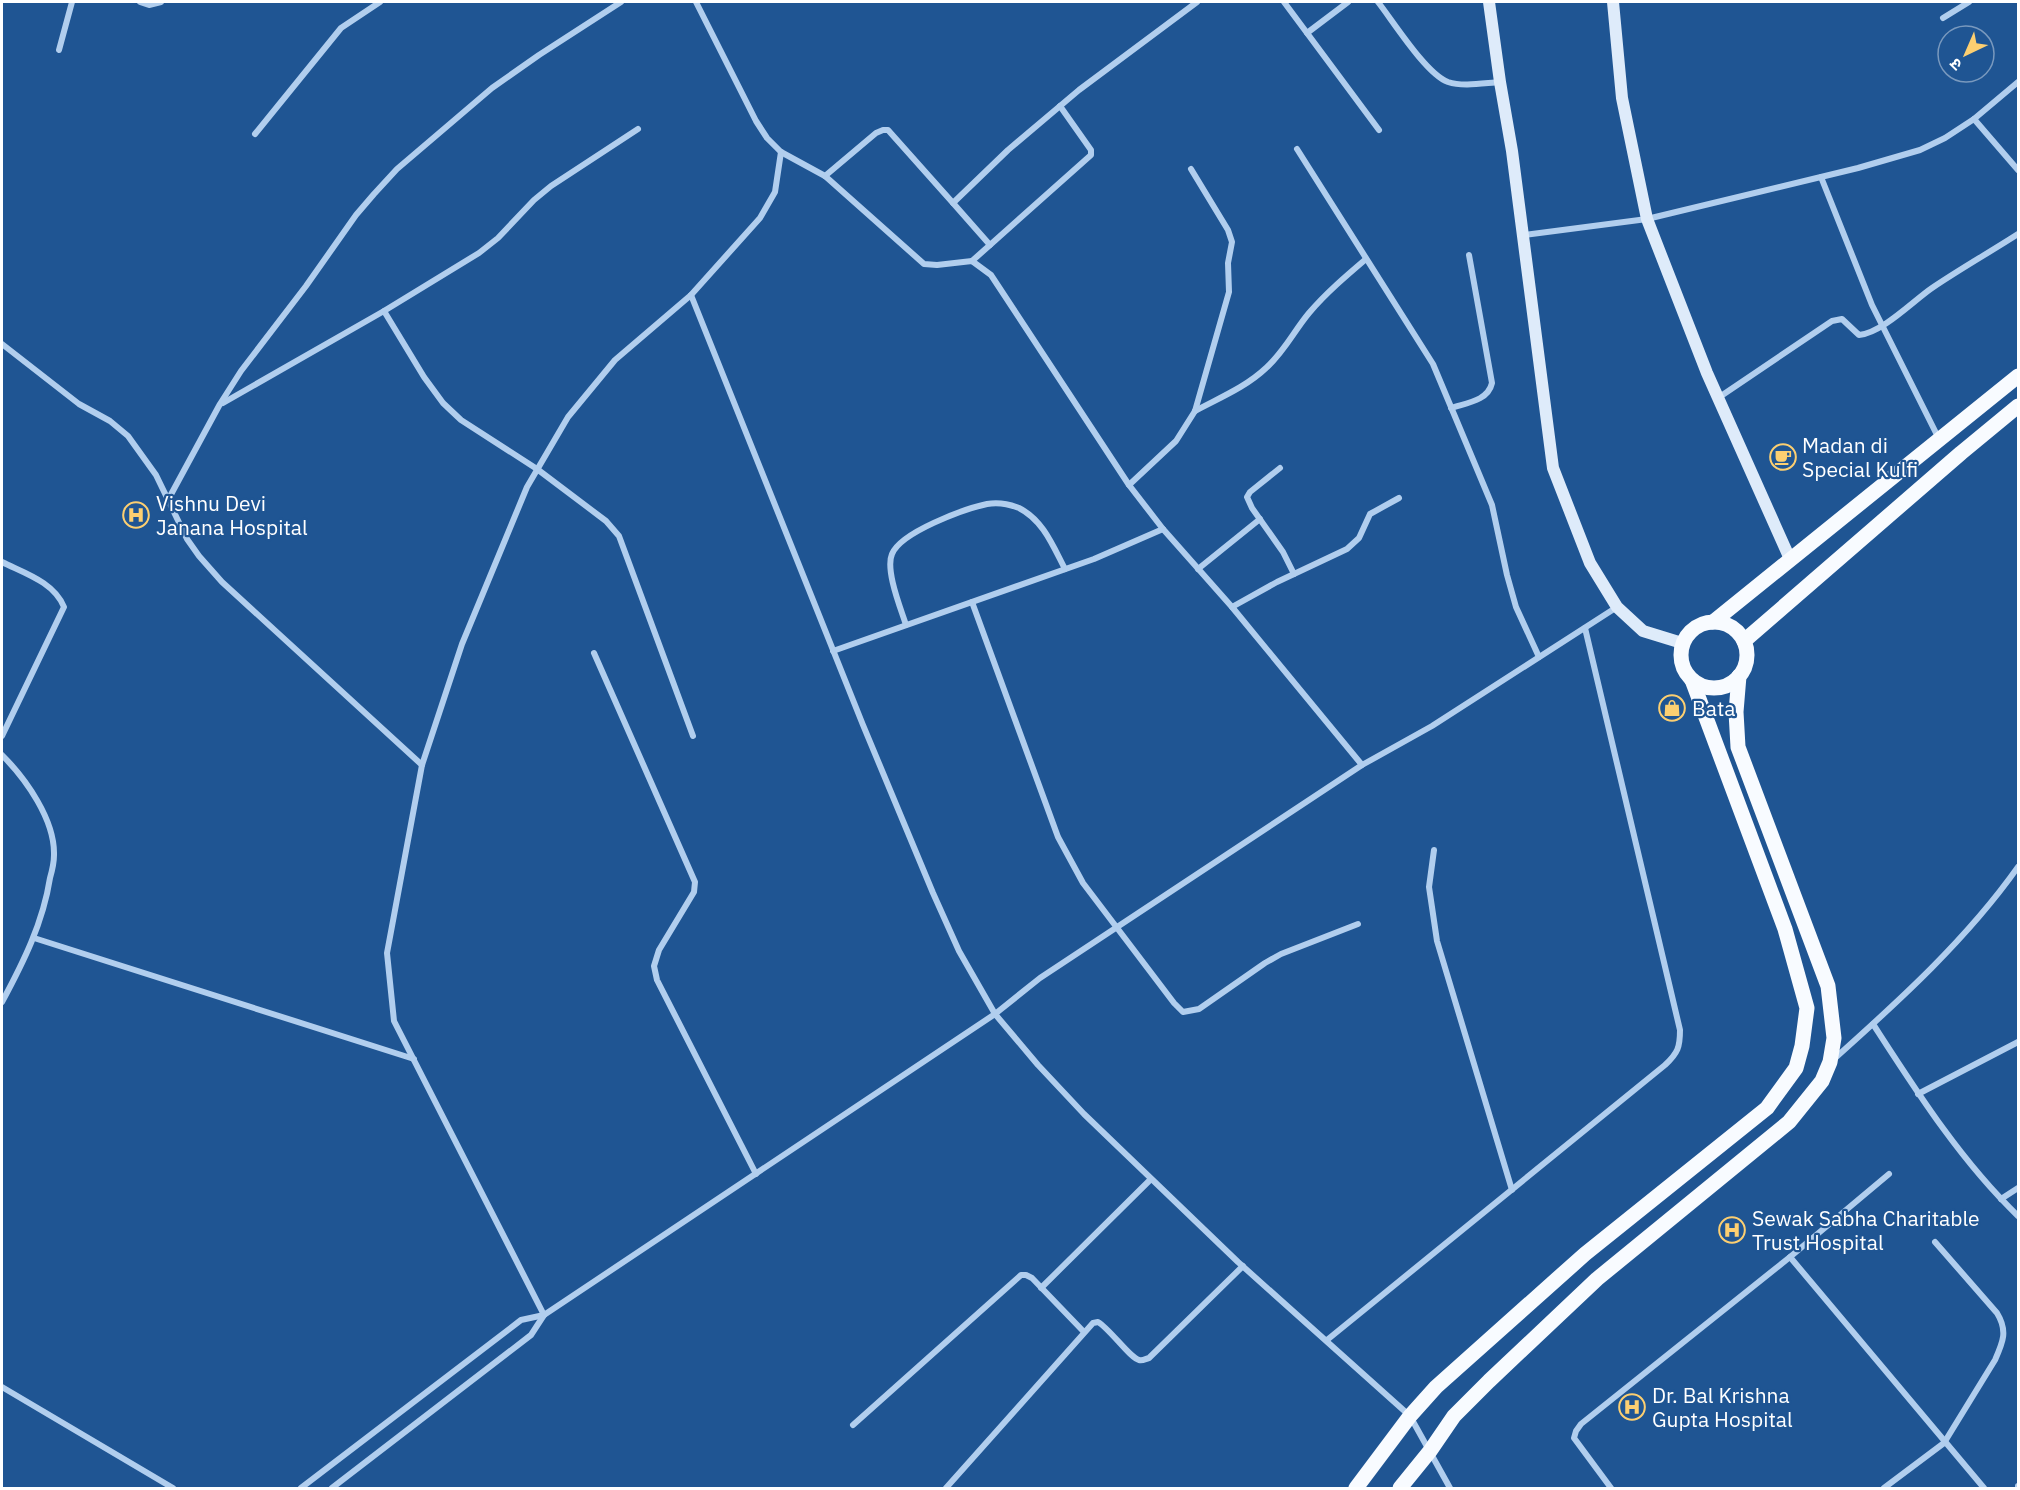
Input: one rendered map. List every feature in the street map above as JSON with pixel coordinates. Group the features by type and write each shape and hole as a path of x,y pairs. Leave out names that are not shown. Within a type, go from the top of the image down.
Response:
{"main road":[{"path":"1713,622 2019,376"},
{"path":"1744,641 1961,453 2019,406"},
{"path":"1356,1488 1410,1416 1436,1387 1585,1254 1767,1108 1796,1068 1802,1046 1807,1008 1785,929 1692,680 1683,669 1680,657 1682,643 1689,632 1700,624 1713,622 1725,624 1737,632 1744,641 1747,656 1745,666 1739,676 1727,685 1717,688 1702,686 1692,680"},
{"path":"1400,1488 1430,1451 1454,1416 1488,1381 1597,1280 1789,1122 1822,1081 1830,1062 1834,1038 1828,986 1738,747 1736,712 1739,676"}],"street":[{"path":"59,50 72,2"},
{"path":"140,2 149,5 161,2"},
{"path":"255,134 341,28 380,2"},
{"path":"168,500 220,404 241,371 306,286 356,215 397,169 492,88 621,2"},
{"path":"696,2 756,121 767,138 782,152 825,176 924,264 937,265 972,261 1091,155 1091,150 1060,106"},
{"path":"953,203 1008,150 1060,106 1197,2"},
{"path":"1284,2 1379,130"},
{"path":"1307,33 1348,2"},
{"path":"1378,2 1422,59 1447,82 1457,84 1500,82"},
{"path":"1489,2 1524,235 1553,468 1590,563 1617,608 1643,631 1682,643"},
{"path":"1613,2 1622,99 1647,219 1718,398 1790,559"},
{"path":"1943,18 1970,2"},
{"path":"1524,235 1647,219 1821,177 1920,150 1945,138 1974,119 2019,82"},
{"path":"1974,119 2019,170"},
{"path":"220,404 384,311 478,253 498,238 534,200 551,186 638,129"},
{"path":"825,176 876,134 888,130 990,245"},
{"path":"1297,148 1433,364 1492,506 1506,575 1516,607 1539,657"},
{"path":"544,1315 394,1021 387,953 422,765 462,644 526,488 537,469 568,417 615,360 691,295 760,218 775,192 782,152"},
{"path":"1129,485 1176,441 1195,411 1229,292 1228,263 1232,242 1228,230 1191,169"},
{"path":"1821,177 1872,305 1940,441"},
{"path":"1718,398 1836,319 1842,319 1859,335 1882,325 1932,289 2019,234"},
{"path":"1451,408 1482,398 1488,394 1492,383 1469,255"},
{"path":"1195,411 1248,382 1266,368 1293,338 1308,314 1366,259"},
{"path":"972,261 991,275 1129,485 1162,529 1232,607 1362,765"},
{"path":"691,295 833,651 933,893 959,951 995,1014 1069,1098 1151,1179 1243,1266 1410,1416 1450,1488"},
{"path":"384,311 424,377 461,420 537,469 606,521 619,536 693,736"},
{"path":"2,344 79,405 110,421 128,436 156,475 187,539 222,582 422,765"},
{"path":"1280,468 1247,497 1248,502 1283,552 1293,574"},
{"path":"1232,607 1293,574 1347,549 1359,538 1370,514 1399,498"},
{"path":"906,625 890,570 891,555 912,534 968,511 988,504 1006,504 1020,509 1032,517 1046,532 1065,569"},
{"path":"1198,568 1260,519"},
{"path":"833,651 1065,569 1162,529"},
{"path":"2,562 50,587 60,596 64,607 2,736"},
{"path":"972,602 1058,837 1083,884 1183,1012 1199,1009 1265,963 1358,924"},
{"path":"301,1488 521,1320 544,1315 995,1014 1040,978 1362,765 1432,726 1617,608"},
{"path":"1327,1340 1665,1065 1673,1058 1680,1045 1680,1030 1585,628"},
{"path":"594,653 695,882 693,892 659,950 654,966 657,980 756,1174"},
{"path":"2,755 23,780 46,818 54,855 48,895 34,938 3,998"},
{"path":"1434,850 1430,887 1437,941 1512,1190"},
{"path":"1830,1062 1936,963 2001,891 2019,867"},
{"path":"34,938 414,1059"},
{"path":"1873,1024 1941,1128 2001,1199 2019,1216"},
{"path":"1918,1094 2019,1042"},
{"path":"1611,1488 1579,1447 1574,1438 1576,1431 1590,1417 1790,1257 1889,1174"},
{"path":"1041,1288 1151,1179"},
{"path":"2001,1199 2019,1188"},
{"path":"1884,1488 1944,1443 1995,1360 2001,1346 2003,1324 1997,1313 1935,1242"},
{"path":"1790,1257 1984,1488"},
{"path":"946,1488 1093,1323 1098,1322 1105,1326 1138,1360 1149,1358 1243,1266"},
{"path":"853,1425 1017,1277 1026,1275 1084,1332"},
{"path":"332,1488 531,1335 544,1315"},
{"path":"2,1387 173,1488"}],"place":[{"name":"Madan di Special Kulfi","path":"1783,457"},
{"name":"Vishnu Devi Janana Hospital","path":"136,515"},
{"name":"Bata","path":"1672,708"},
{"name":"Sewak Sabha Charitable Trust Hospital","path":"1732,1230"},
{"name":"Dr. Bal Krishna Gupta Hospital","path":"1632,1407"}]}
